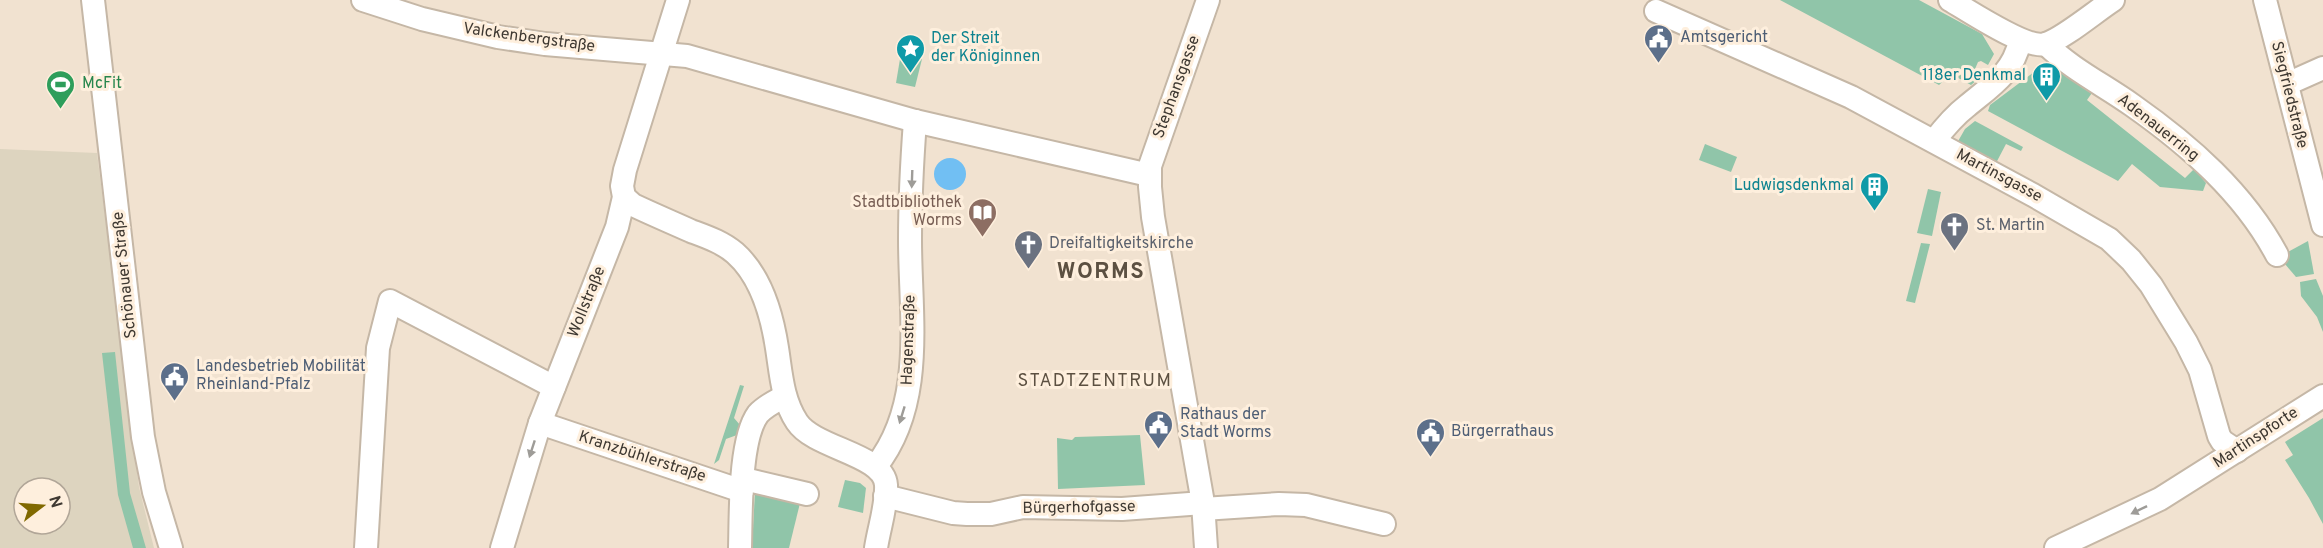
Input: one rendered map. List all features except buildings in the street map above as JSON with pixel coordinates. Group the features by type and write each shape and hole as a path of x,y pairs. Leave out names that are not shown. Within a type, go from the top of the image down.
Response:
{"street":[{"name":"Schönauer Straße","path":"93,0 143,437 151,482 171,548"},
{"name":"Valckenbergstraße","path":"363,0 423,19 498,37 546,44 687,56 915,121 1149,175"},
{"name":"Wollstraße","path":"502,548 540,423 617,227 624,197 622,186 625,170 678,0"},
{"name":"Stephansgasse","path":"1206,548 1203,506 1152,213 1149,175 1156,145 1208,0"},
{"path":"1950,0 2030,45 2046,44 2113,0"},
{"name":"Siegfriedstraße","path":"2265,0 2323,225"},
{"name":"Martinsgasse","path":"1656,11 1851,97 2091,227 2121,249 2151,285 2186,342 2200,370 2219,436 2222,441 2237,451"},
{"path":"1934,141 1955,116 1999,81 2013,61 2020,41"},
{"name":"Adenauerring","path":"2046,44 2057,55 2133,106 2188,147 2243,203 2277,255"},
{"path":"2287,84 2323,68"},
{"name":"Hagenstraße","path":"876,466 888,449 900,423 910,376 912,328 910,240 915,121"},
{"path":"624,197 633,205 713,239 744,262 758,284 768,310 784,391 795,420 808,434 876,466 882,474 886,484 876,548"},
{"path":"366,548 378,348 390,301 554,387"},
{"path":"740,548 746,452 754,423 759,413 784,391"},
{"name":"Martinspforte","path":"2056,548 2138,510 2189,481 2323,396"},
{"name":"Kranzbühlerstraße","path":"540,423 743,485 807,495"},
{"name":"Bürgerhofgasse","path":"885,496 952,513 967,514 991,514 1023,507 1122,509 1293,504 1317,507 1384,524"}],"shaded area":[{"path":"0,149 97,153 139,487 154,548 0,548"}],"green space":[{"path":"1780,0 1919,0 1982,34 1994,54 1988,65 1981,61 1978,62 1975,69 1983,75 1971,85 1951,74 1939,85"},
{"path":"901,53 922,59 915,87 896,83"},
{"path":"2046,63 2094,90 2087,100 2185,178 2194,169 2206,183 2203,191 2160,187 2132,164 2118,181 1988,111 1990,105"},
{"path":"1975,121 2023,147 2021,151 2006,144 1995,165 1979,155 1980,153 1974,150 1973,152 1969,150 1970,148 1957,143 1965,129"},
{"path":"1705,144 1737,157 1731,172 1699,160"},
{"path":"1928,189 1941,192 1932,236 1917,233"},
{"path":"2308,241 2314,274 2296,277 2285,264 2286,253"},
{"path":"1921,243 1930,244 1915,303 1906,301"},
{"path":"2316,279 2323,296 2323,332 2317,317 2301,296 2300,282"},
{"path":"115,352 130,493 146,548 133,548 118,495 102,353"},
{"path":"740,385 744,386 734,418 740,425 737,435 726,439 719,460 714,464"},
{"path":"2323,418 2323,524 2285,460 2293,455 2285,442"},
{"path":"1140,435 1145,485 1058,489 1057,438 1072,440 1075,437"},
{"path":"845,480 860,483 866,488 863,513 838,507"},
{"path":"755,491 801,499 789,548 752,548"}],"water":[{"path":"950,158 961,163 966,174 961,185 950,190 939,185 934,174 939,163"}],"place":[{"name":"Amtsgericht","path":"1659,64"},
{"name":"Der Streit der Königinnen","path":"910,74"},
{"name":"118er Denkmal","path":"2047,102"},
{"name":"McFit","path":"61,110"},
{"name":"Ludwigsdenkmal","path":"1875,212"},
{"name":"Stadtbibliothek Worms","path":"983,238"},
{"name":"St. Martin","path":"1955,252"},
{"name":"Dreifaltigkeitskirche","path":"1028,270"},
{"name":"Landesbetrieb Mobilität Rheinland-Pfalz","path":"175,402"},
{"name":"Rathaus der Stadt Worms","path":"1159,450"},
{"name":"Bürgerrathaus","path":"1430,458"}],"district":[{"name":"WORMS","path":"1101,272"},
{"name":"STADTZENTRUM","path":"1095,381"}]}
